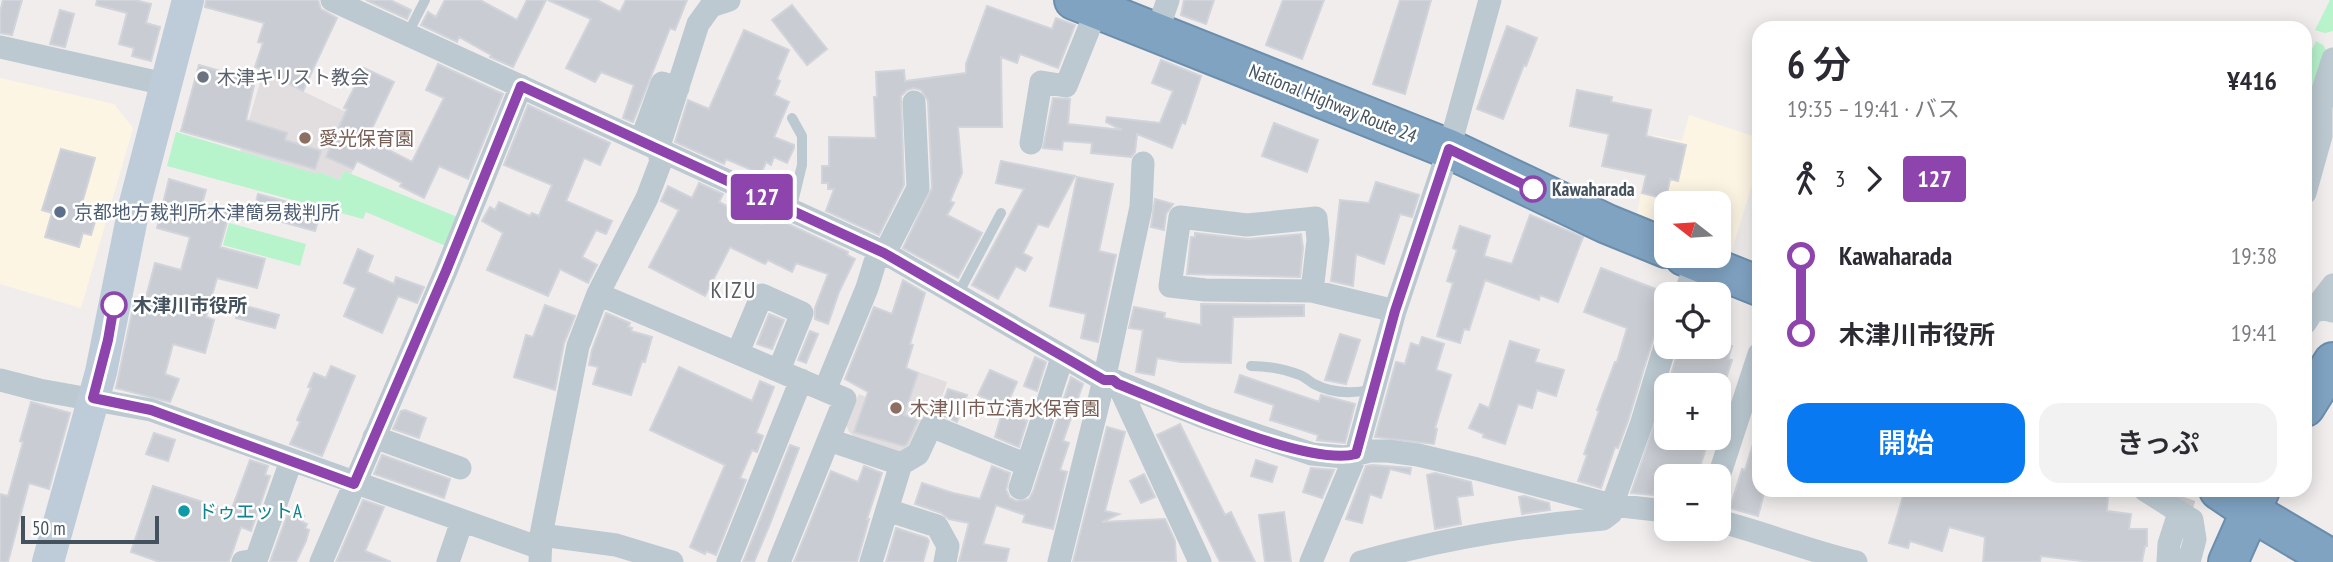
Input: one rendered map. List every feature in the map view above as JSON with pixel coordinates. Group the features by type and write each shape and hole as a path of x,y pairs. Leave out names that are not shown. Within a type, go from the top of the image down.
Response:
{"highway":[{"name":"National Highway Route 24","path":"1086,4 1163,16 1607,224 1654,249"},
{"name":"National Highway Route 24","path":"1694,268 1752,284"},
{"path":"2312,396 2333,362"},
{"path":"2228,562 2243,497 2333,560"}],"street":[{"path":"48,562 108,340 135,203 188,0"},
{"path":"332,0 366,11 407,34 884,253 1062,358 1111,382 1243,432 1312,454 1345,457 1388,451 1418,455 1612,505 1654,510"},
{"path":"650,145 678,88 698,24 711,6 729,0"},
{"path":"1311,562 1356,454 1395,311 1449,149 1490,0"},
{"path":"1031,143 1041,82 1066,86 1086,4"},
{"path":"0,47 165,84"},
{"path":"2312,127 2332,68"},
{"path":"2312,168 2321,136 2321,96 2332,68"},
{"path":"321,562 446,271 521,86"},
{"path":"825,390 875,262 884,253 918,188 914,102"},
{"path":"540,548 578,346 598,294 647,198 662,161 650,145"},
{"path":"1059,562 1111,382 1141,207 1143,163"},
{"path":"1312,291 1318,240 1316,218 1247,225 1180,217 1170,286 1205,290 1312,291 1395,311"},
{"path":"2317,315 2333,285"},
{"path":"598,294 845,399 779,562"},
{"path":"738,352 762,295 802,313 779,370"},
{"path":"1020,488 1062,358"},
{"path":"1361,562 1497,530 1603,519 1611,513 1661,359"},
{"path":"1723,464 1752,370"},
{"path":"0,380 39,390 151,410 540,548 617,545 672,562"},
{"path":"728,562 801,380"},
{"path":"1111,382 1200,562"},
{"path":"871,562 901,464 918,454 930,426 1027,465"},
{"path":"374,437 460,468"},
{"path":"829,440 901,464"},
{"path":"243,562 256,559 291,461"},
{"path":"2156,497 2192,520 2195,539 2189,562"},
{"path":"887,510 937,526 948,546 945,562"},
{"path":"2168,562 2169,544 2177,519"},
{"path":"448,562 462,521"},
{"path":"1731,524 1824,555 1856,562"}],"lane":[{"path":"407,34 425,0"},
{"path":"791,210 802,165 802,136 792,118"},
{"path":"957,296 1001,214"},
{"path":"1251,366 1272,367 1339,392 1374,389"}],"shaded area":[{"name":"愛光保育園","path":"263,72 373,125 351,174 344,171 340,180 240,151"},
{"path":"0,78 114,104 133,128 81,308 0,284"},
{"path":"1689,115 1752,136 1752,185 1731,253 1731,191 1654,191 1654,227 1636,220 1652,135 1682,141"},
{"name":"木津川市立清水保育園","path":"882,359 947,382 934,421 913,451 903,455 857,439 846,425 859,394 870,399"}],"green space":[{"path":"2330,0 2333,0 2333,31 2325,33 2315,30"},
{"path":"2316,41 2323,45 2328,53 2312,98 2312,49"},
{"path":"176,132 340,180 344,171 460,218 448,247 366,212 363,219 167,166"},
{"path":"229,223 306,244 300,266 223,245"}],"building":[{"path":"3,0 22,0 12,35 0,33"},
{"path":"97,0 135,0 151,4 146,23 160,27 151,61 132,56 134,48 119,44 127,13 96,5"},
{"path":"206,0 318,0 321,9 337,18 303,91 255,67 263,43 258,42 264,23 205,7"},
{"path":"366,0 390,0 411,10 407,19"},
{"path":"445,0 480,0 517,20 527,0 546,0 513,67 490,57 491,55 459,37 457,42 421,25 428,12 436,17"},
{"path":"548,0 597,0 620,12 626,0 687,0 675,30 670,28 633,122 623,118 634,85 601,72 595,82 566,68 591,19"},
{"path":"1184,0 1214,0 1206,24 1181,15"},
{"path":"1283,0 1324,0 1302,59 1266,45"},
{"path":"1400,0 1431,0 1405,94 1373,84"},
{"path":"792,5 827,49 807,65 772,20"},
{"path":"987,6 1052,29 1056,18 1075,25 1058,68 1020,54 1017,63 1001,57 1002,127 958,127 962,173 950,201 954,203 947,215 982,233 958,278 903,248 932,188 928,101 921,90 907,90 901,96 904,185 879,235 826,211 834,189 828,189 828,183 822,183 822,166 829,166 829,137 876,138 876,72 904,70 905,81 966,73 966,64"},
{"path":"60,10 74,14 65,47 50,44"},
{"path":"1507,26 1537,38 1503,119 1477,109"},
{"path":"744,30 789,50 777,79 780,81 774,95 789,102 774,137 794,145 794,148 787,163 774,157 771,165 766,162 761,174 726,159 724,164 675,142 688,100 709,109"},
{"path":"1161,60 1201,76 1185,124 1182,122 1172,148 1137,134 1135,152 1131,157 1091,153 1092,143 1063,141 1062,150 1043,148 1053,98 1070,99 1068,124 1122,130 1106,122 1107,117 1160,123 1173,91 1152,83"},
{"path":"438,64 503,94 468,179 439,166 424,198 400,186 402,183 357,161 353,169 326,157 347,109 344,108 364,68 394,82 367,139 412,162 444,98 426,90"},
{"path":"199,65 255,81 246,120 287,133 285,140 321,151 315,169 181,131"},
{"path":"1577,90 1612,97 1611,102 1651,110 1646,136 1686,145 1678,181 1670,179 1668,191 1654,191 1654,196 1642,193 1646,175 1602,166 1609,134 1570,126"},
{"path":"528,105 610,143 600,165 584,158 566,201 612,221 606,234 596,230 582,257 597,265 588,283 560,269 548,296 487,270 503,233 482,221 490,207 495,210 499,202 530,216 532,213 539,216 552,185 504,165"},
{"path":"1274,123 1318,140 1307,172 1262,156"},
{"path":"61,149 95,158 78,217 95,222 91,235 83,233 79,247 45,237 52,213 42,210"},
{"path":"1001,161 1075,176 1048,227 1038,224 1023,253 1032,258 1025,271 1016,266 998,299 972,285 1024,189 996,183"},
{"path":"1077,177 1113,184 1099,251 1116,255 1098,342 1081,338 1086,314 1050,306"},
{"path":"169,179 206,190 202,204 230,211 220,247 265,259 257,288 217,278 206,317 214,320 205,353 173,344 165,374 179,379 170,402 116,388 135,298 145,301 155,263 181,270 190,237 157,228"},
{"path":"1376,182 1419,195 1412,217 1400,214 1384,264 1356,254 1353,286 1331,281 1340,200 1369,203"},
{"path":"699,183 723,194 719,202 762,224 767,214 848,252 847,255 855,259 839,292 828,324 815,319 815,308 828,274 796,263 792,272 768,260 765,264 730,247 705,296 649,267 679,210 661,201 668,186 692,198"},
{"path":"258,194 321,211 315,231 253,214"},
{"path":"1155,199 1173,204 1166,214 1164,230 1151,227"},
{"path":"1530,215 1583,237 1558,302 1540,295 1539,300 1485,280 1469,330 1464,329 1460,343 1437,336 1453,283 1447,281 1457,250 1453,248 1460,226 1490,236 1484,256 1512,264"},
{"path":"1195,233 1248,239 1301,234 1303,248 1300,277 1187,274 1191,237 1195,237"},
{"path":"358,249 373,256 367,272 394,284 396,277 424,287 417,303 398,296 382,333 344,316 356,288 344,283"},
{"path":"1601,268 1654,288 1654,337 1628,421 1618,448 1615,447 1601,488 1578,481 1599,411 1597,410 1617,362 1627,328 1584,312"},
{"path":"903,280 925,293 906,368 918,373 904,415 918,420 904,446 854,432 868,392 845,379 874,307 892,314"},
{"path":"239,304 279,315 275,328 236,318"},
{"path":"1201,304 1304,305 1304,316 1233,317 1231,363 1181,362 1157,358 1154,375 1136,372 1143,330 1129,328 1134,307 1165,313 1164,318 1201,325"},
{"path":"545,305 575,316 564,343 555,390 514,377 526,335 533,337"},
{"path":"606,313 630,323 628,327 632,328 631,331 652,337 631,395 593,384 598,367 589,365"},
{"path":"769,314 784,320 772,349 757,344"},
{"path":"810,331 818,334 806,363 798,360"},
{"path":"1340,334 1360,340 1346,384 1325,380"},
{"path":"1422,337 1444,344 1436,370 1451,375 1435,428 1434,444 1375,437 1396,362 1405,364 1411,343 1419,346"},
{"path":"1510,341 1539,350 1535,362 1564,370 1556,396 1537,390 1532,408 1518,404 1505,444 1483,437 1484,434 1469,428 1480,404 1489,408"},
{"path":"1035,357 1046,362 1037,391 1024,386"},
{"path":"1676,359 1732,360 1728,373 1672,373"},
{"path":"331,366 355,376 322,456 290,444 300,422 297,420 311,388 308,387 314,373 326,378"},
{"path":"679,367 752,401 760,381 774,387 756,433 763,436 757,452 752,450 740,478 746,480 716,555 706,551 705,554 690,547 725,465 650,430"},
{"path":"990,370 1017,382 1006,407 978,395"},
{"path":"1240,375 1319,402 1321,395 1355,404 1345,443 1317,440 1318,435 1270,420 1274,405 1235,392"},
{"path":"1071,377 1083,384 1063,441 1069,443 1060,470 1067,472 1053,529 1023,522 1025,515 996,505 983,544 1009,549 1006,562 959,562 969,523 949,519 941,513 915,504 922,483 980,499 992,466 1010,473 1006,490 1010,498 1016,501 1029,499"},
{"path":"948,389 967,395 957,422 939,414"},
{"path":"31,402 70,413 49,489 29,483 8,562 0,562 0,494 8,496"},
{"path":"401,411 426,418 419,438 393,429"},
{"path":"1002,413 1027,421 1019,447 995,437"},
{"path":"1180,424 1225,515 1231,512 1255,562 1220,562 1157,435"},
{"path":"1654,426 1654,450 1705,450 1701,464 1654,464 1653,495 1631,493"},
{"path":"1107,427 1125,432 1105,511 1119,514 1102,522 1165,519 1175,541 1176,562 1073,562"},
{"path":"154,433 175,440 168,461 146,454"},
{"path":"790,445 799,448 770,524 754,562 743,562"},
{"path":"1752,448 1752,497 1763,497 1758,516 1731,508 1742,469 1745,470"},
{"path":"382,455 450,479 444,498 374,474"},
{"path":"250,460 268,466 265,475 270,476 251,531 241,527 229,562 160,562 131,552 153,486 231,511"},
{"path":"1256,460 1277,467 1272,482 1251,476"},
{"path":"864,466 882,473 857,562 794,562 831,471 858,482"},
{"path":"1366,466 1411,468 1410,474 1390,469 1381,498 1370,494 1362,523 1346,519"},
{"path":"1311,468 1334,470 1322,498 1303,492"},
{"path":"1435,473 1471,482 1473,495 1457,497 1461,524 1435,529 1427,475"},
{"path":"1144,474 1155,497 1141,503 1130,481"},
{"path":"1519,497 1549,503 1550,510 1522,514"},
{"path":"1903,497 2108,497 2107,511 2131,514 2129,529 2147,529 2147,546 2142,562 2090,562 2041,556 2040,562 1983,562 1985,537 1949,527 1942,551 1910,541 1908,548 1889,543"},
{"path":"363,500 384,507 365,551 391,562 336,562"},
{"path":"289,510 304,516 302,522 307,524 305,528 309,530 306,541 296,562 270,562"},
{"path":"1284,512 1291,562 1265,562 1259,515"},
{"path":"896,528 927,538 929,541 923,562 886,562"}],"tunnel":[{"path":"2177,519 2185,497"}],"bus line":[{"name":"127","path":"114,305 93,398 151,410 354,484 446,271 521,86 884,253 1104,380 1113,380 1255,436 1312,454 1345,457 1356,454 1395,311 1449,149 1533,189"}],"place":[{"name":"木津キリスト教会","path":"203,77"},
{"name":"愛光保育園","path":"305,138"},
{"name":"Kawaharada","path":"1533,189"},
{"name":"京都地方裁判所木津簡易裁判所","path":"60,212"},
{"name":"木津川市役所","path":"114,305"},
{"name":"木津川市立清水保育園","path":"896,408"},
{"name":"ドゥエットA","path":"184,511"}],"district":[{"name":"KIZU","path":"734,289"}]}
